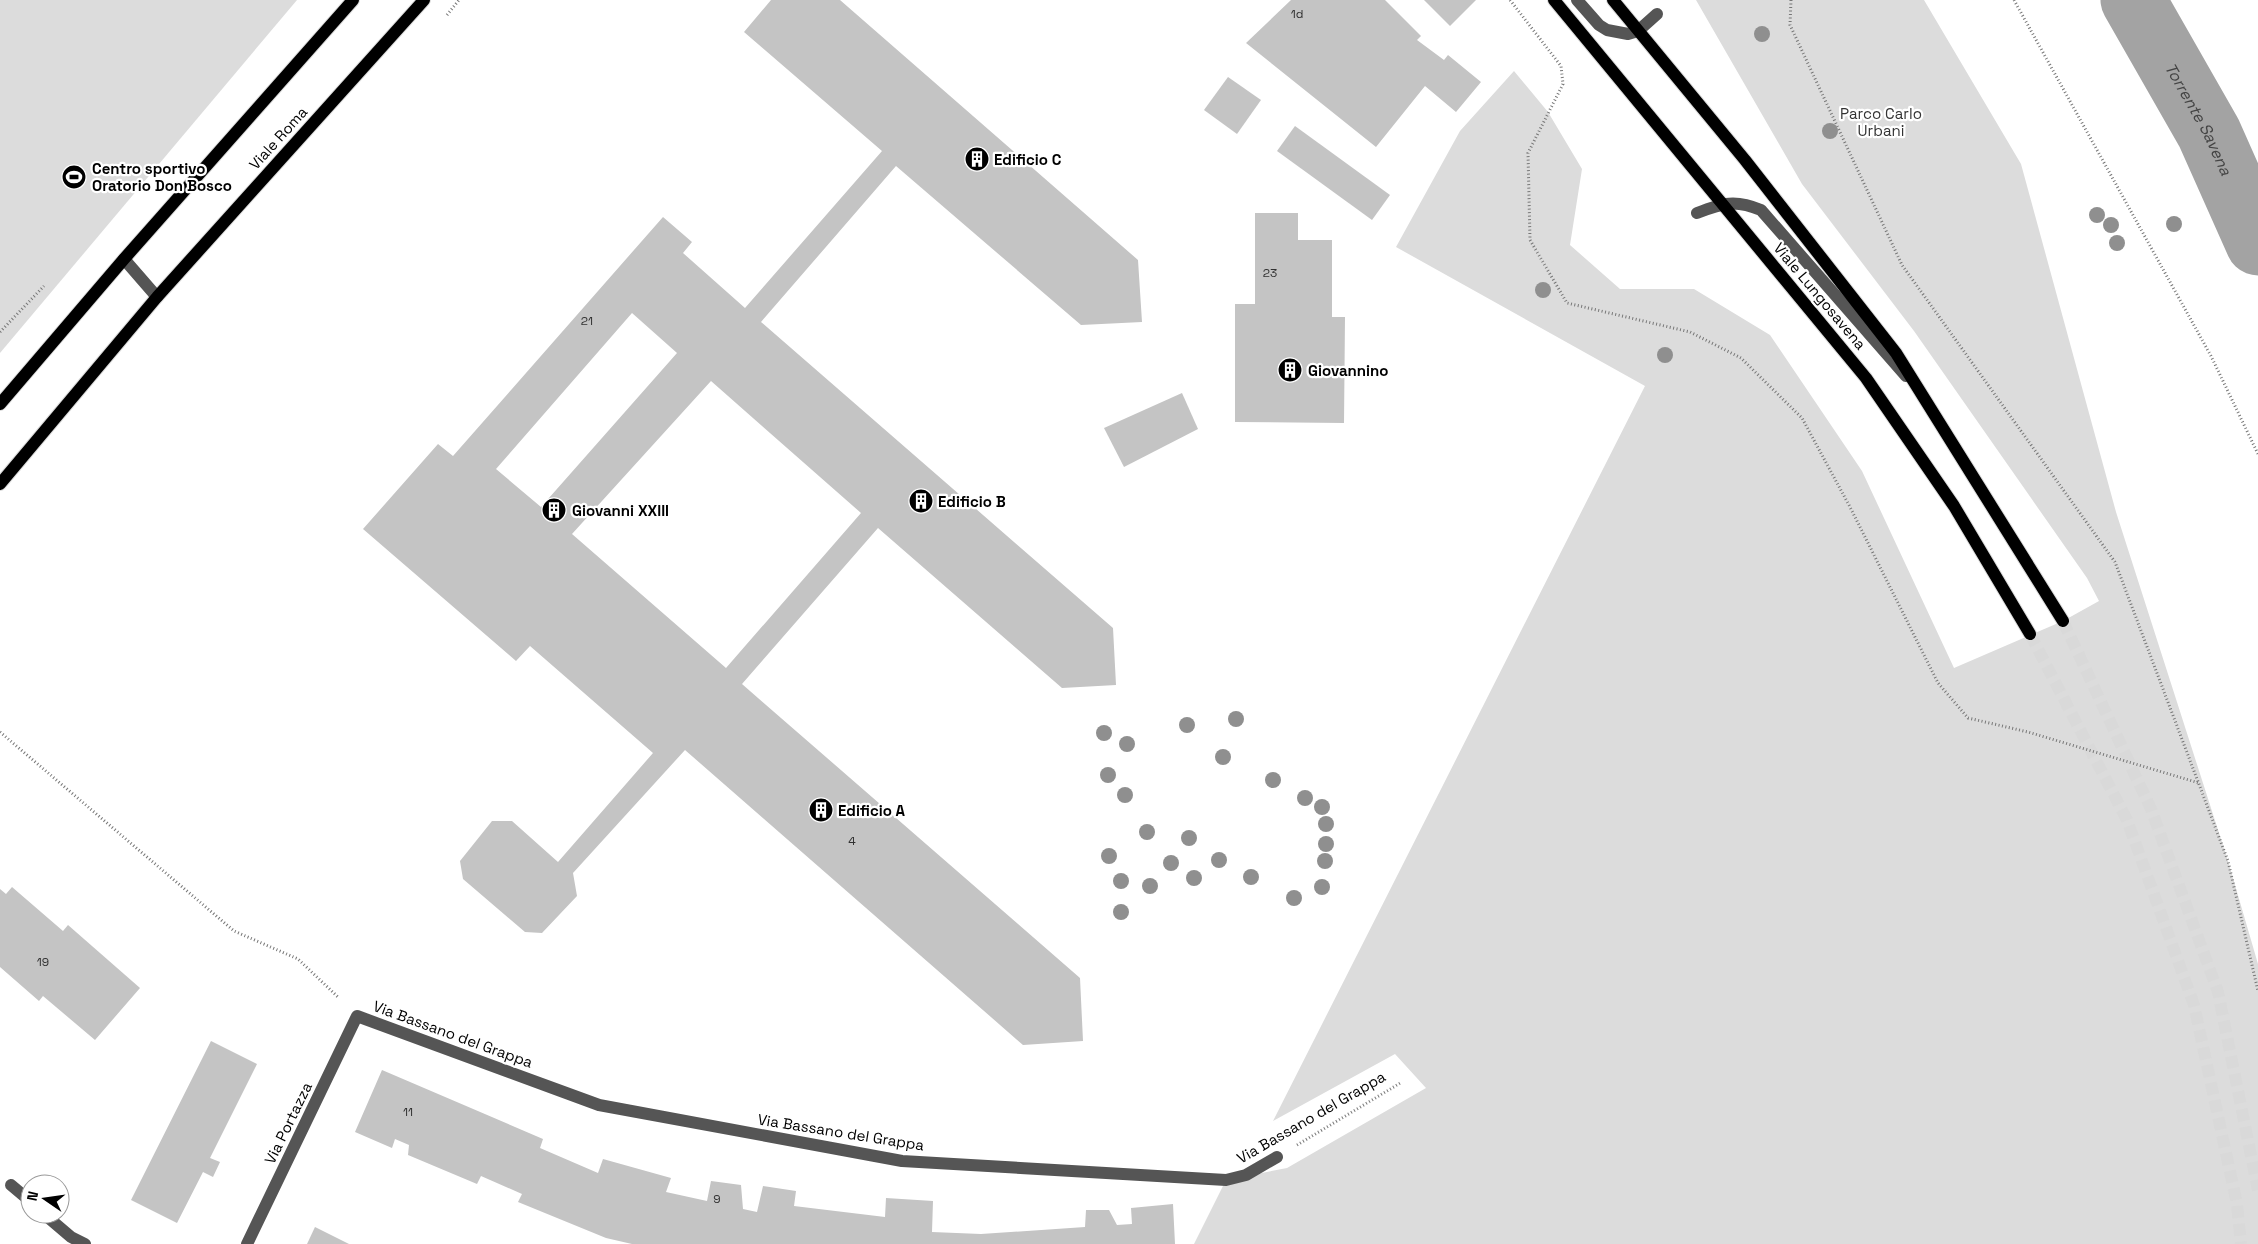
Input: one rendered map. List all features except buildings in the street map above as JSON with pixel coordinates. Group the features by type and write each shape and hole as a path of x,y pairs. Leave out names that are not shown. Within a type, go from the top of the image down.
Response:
{"main road":[{"path":"0,404 124,259 353,0"},
{"name":"Viale Roma","path":"0,484 157,297 424,0"},
{"name":"Viale Lungosavena","path":"1554,0 1866,378 1954,506 2030,634"},
{"name":"Viale Lungosavena","path":"1613,0 1739,153 1884,338 2063,621"}],"street":[{"path":"1577,0 1599,25 1607,30 1628,34 1638,31 1657,14"},
{"path":"1697,213 1721,203 1734,202 1761,210 1919,391"},
{"path":"124,259 157,297"},
{"name":"Via Bassano del Grappa","path":"357,1016 599,1105 902,1162 1226,1180 1246,1175 1277,1158"},
{"name":"Via Portazza","path":"248,1244 357,1016"},
{"path":"11,1185 20,1193"},
{"path":"56,1224 71,1237 86,1244"}],"path":[{"path":"440,22 459,0"},
{"path":"1510,0 1561,66 1563,84 1528,153 1530,240 1567,304 1690,332 1741,358 1802,418 1850,507 1938,683 1968,718 2028,732 2199,783"},
{"path":"1791,0 1790,25 1902,265 2115,562 2228,861 2258,991"},
{"path":"2014,0 2211,356 2258,454"},
{"path":"0,332 44,286"},
{"path":"0,732 234,931 298,959 357,1016"},
{"name":"Via Bassano del Grappa","path":"1277,1158 1402,1082"}],"green space":[{"name":"Centro sportivo Oratorio Don Bosco","path":"0,0 297,0 0,353"},
{"name":"Parco Carlo Urbani","path":"1696,0 1924,0 2021,164 2116,512 2228,861 2258,964 2258,1244 1194,1244 1226,1180 1287,1168 1426,1088 1395,1054 1273,1121 1645,386 1396,247 1460,131 1514,71 1548,112 1582,169 1570,245 1620,289 1694,289 1770,335 1862,471 1954,668 2063,621 2099,601 2087,578 1914,331 1802,184"}],"waterway":[{"name":"Torrente Savena","path":"2133,0 2209,133 2258,243"}],"tunnel":[{"path":"2063,621 2151,809 2218,992 2258,1190"},
{"path":"2030,634 2127,820 2194,1005 2237,1204 2241,1244"}],"place":[{"name":"Edificio C","path":"977,159"},
{"name":"Centro sportivo Oratorio Don Bosco","path":"74,177"},
{"name":"Giovannino","path":"1290,370"},
{"name":"Edificio B","path":"921,501"},
{"name":"Giovanni XXIII","path":"554,510"},
{"name":"Edificio A","path":"821,810"}]}
